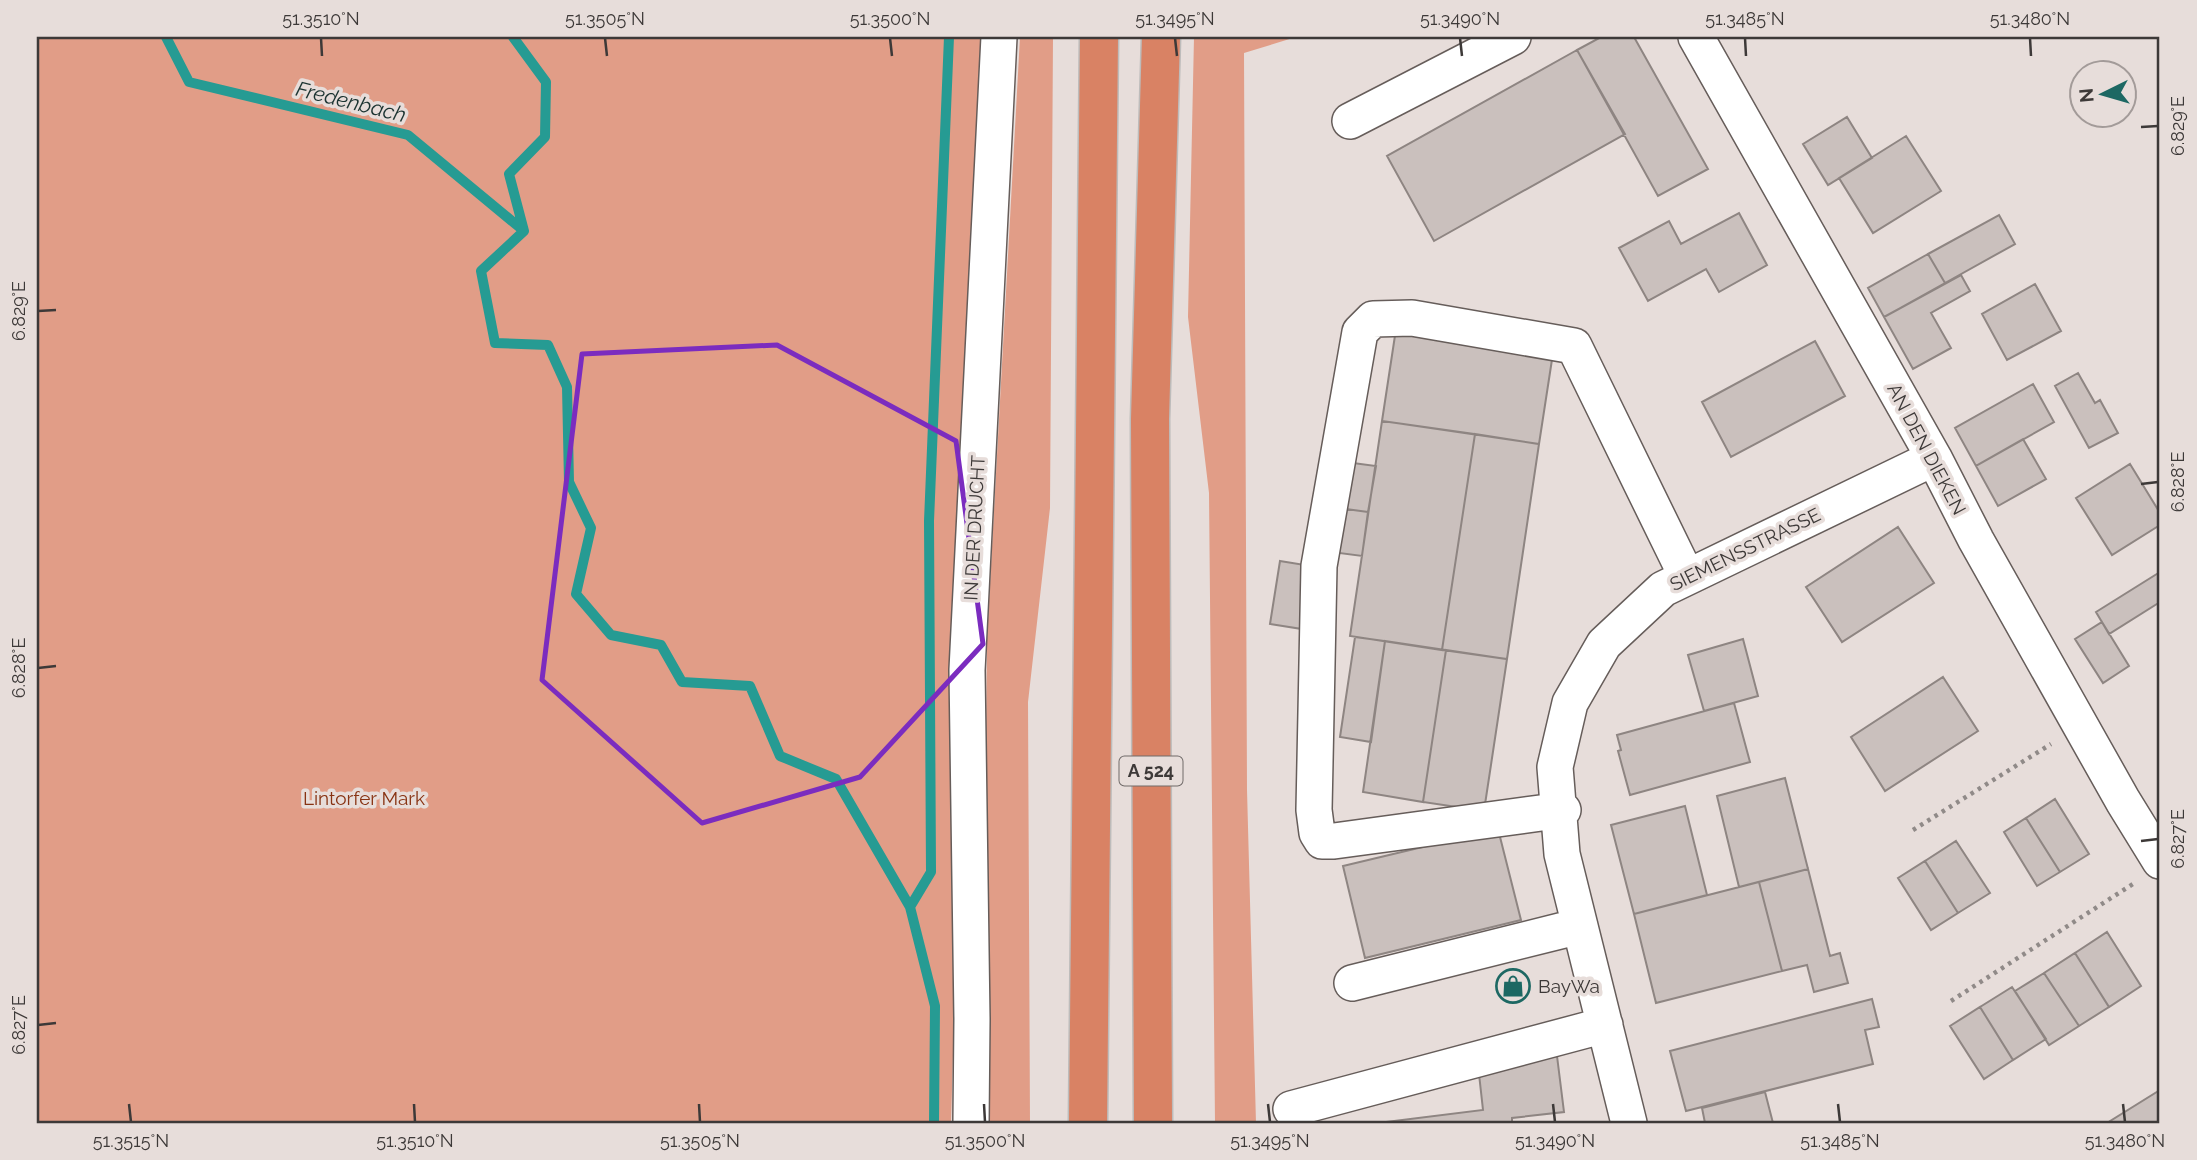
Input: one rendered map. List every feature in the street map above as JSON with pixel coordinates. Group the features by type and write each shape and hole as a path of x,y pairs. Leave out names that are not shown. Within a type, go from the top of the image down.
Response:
{"highway":[{"name":"A 524","path":"1088,1123 1098,37"},
{"name":"A 524","path":"1153,1123 1150,419 1161,37"}],"street":[{"name":"IN DER DRUCHT","path":"971,1123 967,670 999,37"},
{"path":"1350,121 1513,37"},
{"name":"AN DEN DIEKEN","path":"1696,37 2082,725 2123,801 2149,871"},
{"path":"1561,810 1334,841 1322,841 1317,833 1314,810 1319,566 1360,332 1373,318 1412,318 1574,346 1687,577"},
{"name":"SIEMENSSTRASSE","path":"1629,1123 1562,854 1561,810 1555,767 1570,703 1604,645 1663,589 1934,458"},
{"path":"1352,983 1580,926"},
{"path":"1291,1109 1605,1026"}],"path":[{"path":"1913,830 2082,725"},
{"path":"1951,1001 2149,871"}],"highlighted area":[{"path":"777,345 956,441 983,644 860,777 702,823 542,680 582,354"}],"green space":[{"name":"Lintorfer Mark","path":"37,37 983,37 951,1123 37,1123"},
{"path":"1020,37 1053,37 1050,508 1028,702 1030,1123 982,1123 987,638"},
{"path":"1194,37 1296,37 1244,53 1247,790 1256,1123 1215,1123 1209,493 1188,317"}],"building":[{"path":"1601,37 1634,37 1708,169 1658,196 1577,50"},
{"path":"1577,50 1625,134 1434,241 1387,156"},
{"path":"1847,117 1872,158 1828,185 1803,144"},
{"path":"1906,136 1941,191 1873,233 1839,178"},
{"path":"1739,213 1767,265 1719,292 1706,269 1648,301 1619,248 1669,221 1681,244"},
{"path":"1999,215 2015,244 1945,283 1928,254"},
{"path":"1928,254 1945,283 1884,317 1868,288"},
{"path":"1961,275 1970,291 1931,313 1951,348 1913,369 1884,317"},
{"path":"2035,284 2061,331 2007,360 1982,314"},
{"path":"1396,329 1553,353 1539,444 1382,421"},
{"path":"1815,341 1845,396 1731,457 1702,402"},
{"path":"2078,373 2095,403 2100,400 2118,433 2089,448 2055,386"},
{"path":"2033,384 2054,422 1976,466 1955,428"},
{"path":"1382,421 1475,434 1442,650 1350,636"},
{"path":"1475,434 1539,444 1507,659 1442,650"},
{"path":"2023,439 2046,479 1998,506 1976,466"},
{"path":"1353,463 1376,466 1368,512 1346,509"},
{"path":"2130,464 2160,513 2160,525 2112,555 2076,498"},
{"path":"1346,509 1368,512 1362,556 1339,553"},
{"path":"1898,527 1934,583 1842,642 1806,587"},
{"path":"1280,561 1311,566 1302,629 1270,624"},
{"path":"2160,572 2160,602 2109,634 2096,612"},
{"path":"2102,622 2129,666 2103,683 2075,639"},
{"path":"1355,637 1385,641 1371,742 1340,737"},
{"path":"1743,639 1758,696 1704,711 1688,655"},
{"path":"1385,641 1446,650 1423,802 1363,792"},
{"path":"1446,650 1507,659 1484,811 1423,802"},
{"path":"1943,677 1978,731 1885,791 1851,737"},
{"path":"1734,703 1750,762 1630,795 1618,751 1621,750 1617,735"},
{"path":"1785,778 1808,869 1739,887 1717,796"},
{"path":"2055,799 2089,854 2060,872 2026,818"},
{"path":"1685,806 1707,895 1634,914 1611,825"},
{"path":"2026,818 2060,872 2037,886 2004,832"},
{"path":"1498,829 1521,920 1365,958 1343,866"},
{"path":"1956,841 1990,893 1958,913 1925,861"},
{"path":"1925,861 1958,913 1931,930 1898,878"},
{"path":"1808,869 1830,956 1840,953 1848,983 1814,992 1807,965 1782,971 1759,882"},
{"path":"1759,882 1782,971 1656,1003 1634,914"},
{"path":"2107,932 2141,986 2109,1007 2075,953"},
{"path":"2075,953 2109,1007 2079,1026 2044,973"},
{"path":"2044,973 2079,1026 2049,1045 2015,991"},
{"path":"2012,987 2046,1039 2013,1060 1980,1007"},
{"path":"1872,999 1879,1027 1865,1030 1873,1064 1686,1111 1670,1051"},
{"path":"1980,1007 2013,1060 1984,1079 1950,1026"},
{"path":"1557,1056 1564,1112 1512,1118 1512,1123 1378,1123 1483,1110 1478,1065"},
{"path":"2160,1090 2160,1123 2107,1123"},
{"path":"1765,1092 1773,1123 1705,1123 1702,1108"}],"waterway":[{"name":"Fredenbach","path":"166,37 189,82 408,135 524,231"},
{"path":"513,37 546,82 545,137 509,174 524,231 481,271 495,343 548,345 567,387 569,482 591,528 576,594 611,635 661,645 682,682 750,686 780,756 836,779 910,907 935,1006 934,1123"},
{"path":"910,907 931,872 929,521 949,37"}],"place":[{"name":"BayWa","path":"1513,986"}]}
